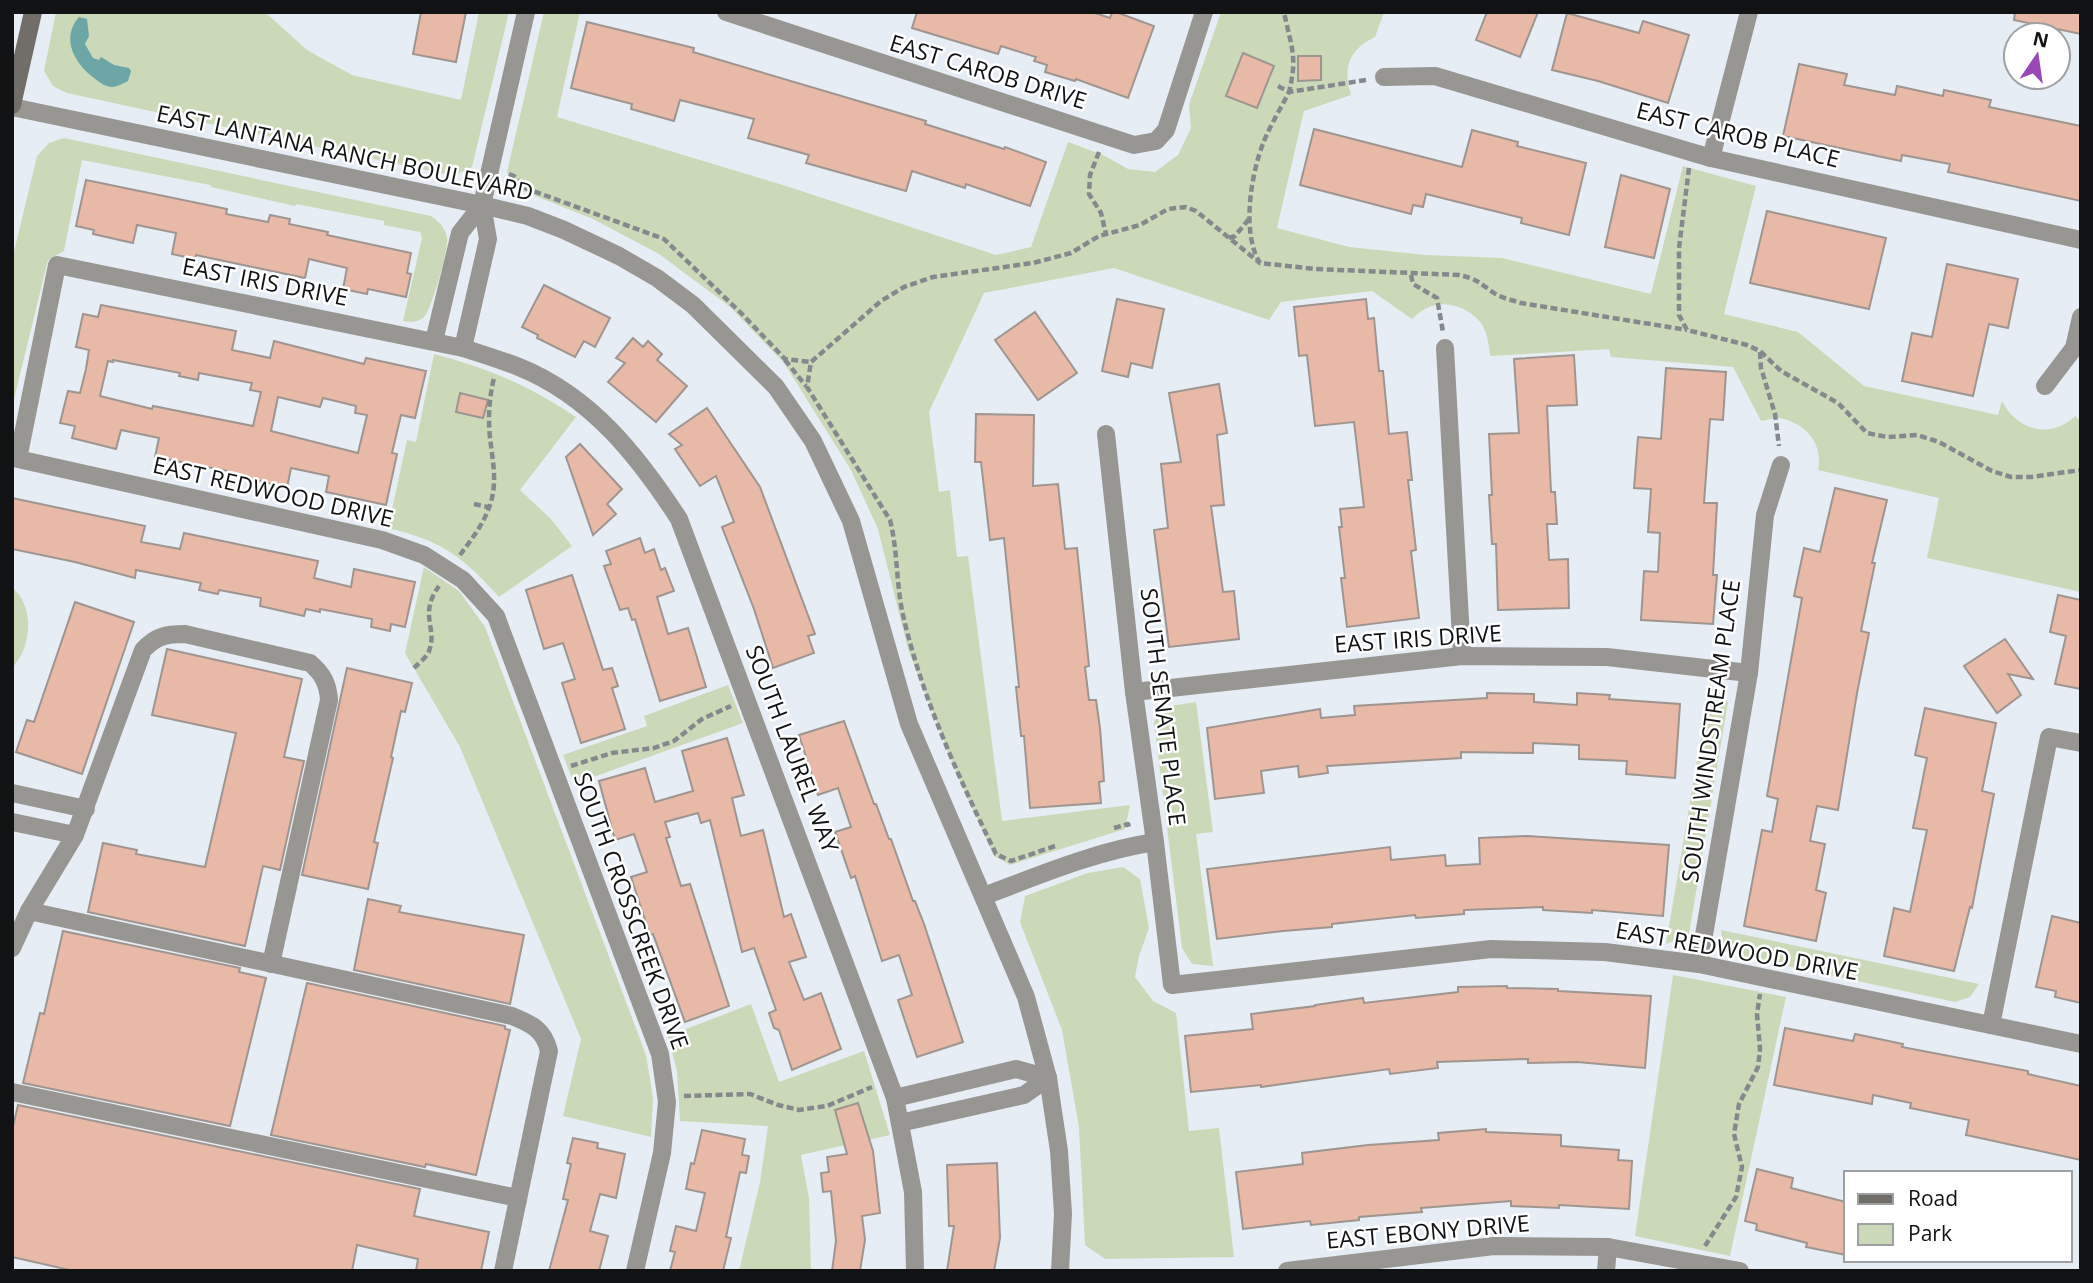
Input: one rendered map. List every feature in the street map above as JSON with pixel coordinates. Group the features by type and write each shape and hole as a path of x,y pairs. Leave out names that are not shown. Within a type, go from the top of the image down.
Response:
{"main road":[{"path":"12,106 33,12"}],"street":[{"path":"464,348 488,239 482,205 526,12"},
{"name":"EAST CAROB DRIVE","path":"726,12 1134,145 1156,141 1166,130 1204,12"},
{"path":"1711,158 1749,12"},
{"name":"EAST CAROB PLACE","path":"1384,77 1435,76 1711,158 2081,240"},
{"name":"EAST LANTANA RANCH BOULEVARD","path":"12,106 528,216 619,256 657,278 693,305 775,387 813,441 851,522 909,724 1026,996 1048,1078 1060,1164 1063,1214 1060,1271"},
{"path":"434,341 460,233 482,205"},
{"name":"EAST IRIS DRIVE","path":"18,459 57,265 464,348"},
{"path":"2045,386 2074,348 2081,317"},
{"name":"SOUTH LAUREL WAY","path":"464,348 521,368 573,396 618,436 648,472 679,519 892,1090 913,1192 915,1271"},
{"path":"1445,348 1462,656"},
{"name":"SOUTH SENATE PLACE","path":"1106,434 1134,692 1172,985"},
{"name":"EAST REDWOOD DRIVE","path":"18,459 382,540 424,555 463,579 495,616"},
{"name":"SOUTH WINDSTREAM PLACE","path":"1699,964 1749,673 1765,515 1781,465"},
{"name":"SOUTH CROSSCREEK DRIVE","path":"495,616 660,1054 666,1097 662,1153 635,1271"},
{"path":"12,948 29,911 75,835 143,650 153,639 169,634 185,634 310,663 320,671 328,687 329,700 271,964"},
{"name":"EAST IRIS DRIVE","path":"1134,692 1462,656 1607,657 1749,673"},
{"path":"1991,1025 2049,737 2081,743"},
{"path":"12,793 86,809"},
{"path":"12,822 75,835"},
{"path":"984,895 1131,845 1155,842"},
{"path":"29,911 512,1016 533,1024 545,1037 549,1051 503,1271"},
{"name":"EAST REDWOOD DRIVE","path":"1172,985 1490,949 1605,951 1699,964 2081,1044"},
{"path":"892,1090 1016,1069 1048,1078"},
{"path":"900,1123 1024,1094 1048,1078"},
{"path":"12,1092 518,1198"},
{"name":"EAST EBONY DRIVE","path":"1287,1271 1494,1246 1608,1247 1740,1271"},
{"path":"1606,1271 1608,1247"}],"path":[{"path":"1260,263 1253,252 1248,230 1258,158 1289,92 1295,56 1284,12"},
{"path":"1278,86 1289,92 1384,77"},
{"path":"1106,134 1088,186 1089,194 1101,213 1106,234"},
{"path":"1687,330 1679,315 1679,248 1693,153"},
{"path":"807,387 811,362 881,301 904,288 933,277 1033,263 1071,253 1106,234 1140,225 1168,209 1186,207 1196,211 1260,263 1274,267 1410,275 1459,275 1473,278 1494,293 1521,303 1687,330 1747,345 1760,351 1781,371 1838,404 1867,433 1887,437 1917,435 1938,442 1992,471 2011,477 2081,470"},
{"path":"1229,238 1235,236 1250,218"},
{"path":"1410,275 1413,284 1437,298 1445,348"},
{"path":"1760,351 1761,368 1775,414 1781,465"},
{"path":"785,359 807,387 890,520 902,613 913,653 946,743 996,854 1011,861 1064,844"},
{"path":"414,668 429,653 431,640 428,609 433,594 484,522 493,493 490,396 499,360"},
{"path":"474,504 488,507"},
{"path":"554,772 612,753 654,748 674,741 702,719 747,699"},
{"path":"1111,830 1128,824 1131,845"},
{"path":"1695,1261 1735,1197 1742,1167 1734,1134 1739,1104 1758,1067 1760,1049 1757,1014 1764,978"},
{"path":"666,1097 750,1094 799,1110 827,1106 854,1093 892,1090"}],"green space":[{"path":"56,12 265,12 307,50 352,75 461,100 479,12 509,12 472,167 453,176 67,93 53,86 44,71"},
{"path":"544,12 580,12 557,117 786,186 996,255 1031,247 1068,142 1103,155 1128,169 1155,172 1178,155 1191,128 1189,105 1221,12 1384,12 1375,37 1359,48 1350,61 1348,76 1351,95 1304,111 1277,228 1349,247 1426,255 1502,258 1651,294 1683,166 1756,186 1724,314 1798,332 1864,386 1998,415 2002,401 2016,419 2035,428 2055,428 2075,416 2081,421 2081,592 1927,558 1939,498 1818,470 1818,453 1812,438 1801,427 1784,419 1761,421 1733,367 1611,357 1609,349 1490,356 1481,323 1463,309 1440,304 1421,311 1412,319 1372,291 1281,302 1269,320 1114,268 984,293 929,412 939,492 950,490 957,557 968,556 1002,821 1130,805 1125,829 1010,865 994,856 956,772 908,649 878,529 851,470 784,363 729,306 659,254 593,219 513,187 507,172"},
{"path":"64,138 431,216 444,228 447,244 431,304 424,317 411,322 403,321 422,238 420,232 384,225 384,221 296,204 295,206 210,185 82,160 64,251 48,260 12,407 12,260 37,156 49,143"},
{"path":"434,354 508,379 576,417 520,490 551,519 572,546 499,597 474,571 450,552 423,538 388,528 407,440 416,442"},
{"path":"424,567 459,591 485,627 646,1055 653,1098 651,1137 563,1116 581,1039 460,747 405,653"},
{"path":"12,587 25,605 28,627 24,649 12,668"},
{"path":"1710,684 1728,702 1689,934 1666,944"},
{"path":"728,685 743,723 574,784 563,755 647,726 644,716"},
{"path":"1196,702 1213,832 1196,834 1213,966 1192,964 1182,948 1154,722 1164,707"},
{"path":"1123,867 1140,879 1149,928 1135,977 1153,1001 1176,1013 1189,1131 1219,1128 1234,1257 1105,1259 1085,1245 1079,1127 1062,1030 1020,922 1025,896 1088,873"},
{"path":"1721,930 1979,984 1970,997 1955,1002 1736,955 1724,948"},
{"path":"1673,975 1786,997 1730,1256 1635,1236"},
{"path":"751,1004 779,1082 864,1051 890,1135 801,1155 809,1198 811,1271 739,1271 760,1182 768,1126 680,1121 677,1071 668,1036"}],"water":[{"path":"79,17 87,19 89,36 85,44 93,58 99,60 101,57 114,65 129,68 131,71 128,81 115,87 108,86 96,80 81,66 70,42 73,25"}],"building":[{"path":"421,12 466,12 456,62 413,54"},
{"path":"917,12 1092,12 1110,18 1112,12 1116,12 1154,26 1128,98 1076,79 1075,81 1045,72 1047,65 1034,61 1036,57 1001,46 998,54 912,28"},
{"path":"1487,12 1538,12 1520,57 1476,40"},
{"path":"2015,12 2081,12 2081,34 2072,32 2072,21 2014,20"},
{"path":"1567,13 1639,33 1643,21 1689,35 1668,103 1552,70"},
{"path":"587,22 694,48 693,52 926,121 925,124 1046,162 1030,206 966,184 965,188 912,171 906,191 806,163 809,155 748,138 754,119 680,100 674,121 631,109 632,104 571,88"},
{"path":"1243,53 1274,66 1257,108 1226,96"},
{"path":"1298,56 1321,56 1321,80 1298,81"},
{"path":"1799,64 1847,74 1844,85 1895,95 1897,86 1943,96 1944,90 1991,100 1989,107 2081,126 2081,201 1948,172 1950,164 1902,155 1901,161 1783,136"},
{"path":"1314,129 1462,167 1472,130 1518,142 1517,146 1586,163 1569,235 1521,223 1522,218 1426,194 1423,207 1413,205 1411,214 1300,185"},
{"path":"1621,175 1670,189 1654,258 1605,247"},
{"path":"86,180 227,209 226,214 268,222 270,215 290,219 289,224 328,232 327,235 411,253 407,273 411,274 406,297 368,289 367,294 343,289 347,268 309,259 305,278 196,255 195,259 172,254 176,233 137,225 133,243 93,234 94,230 76,226"},
{"path":"1767,211 1886,238 1869,309 1750,283"},
{"path":"1947,264 2018,279 2008,328 1989,324 1973,396 1902,381 1912,333 1932,337"},
{"path":"544,285 610,318 595,347 584,341 575,357 537,338 538,335 522,327"},
{"path":"1117,299 1164,309 1152,368 1131,363 1128,377 1102,371"},
{"path":"1366,299 1368,319 1374,318 1379,371 1383,371 1389,434 1407,432 1412,480 1408,480 1416,550 1411,551 1419,618 1347,627 1341,578 1345,578 1339,527 1342,527 1340,509 1364,507 1354,422 1315,426 1307,355 1299,356 1294,307"},
{"path":"101,305 236,331 232,350 270,358 274,341 364,364 366,358 426,371 415,418 401,415 392,453 397,454 386,505 326,492 329,476 291,468 287,488 228,471 155,457 159,438 121,430 116,449 72,438 75,426 60,423 68,391 80,393 86,369 89,350 76,347 83,314 98,317","holes":["108,361 180,373 179,376 198,380 199,373 252,383 250,390 261,392 253,426 153,406 152,409 100,396","278,397 320,407 323,398 356,406 355,413 367,415 358,453 271,431"]},
{"path":"1035,312 1077,373 1038,400 995,340"},
{"path":"633,338 643,347 648,341 662,354 657,360 687,386 656,422 608,382 625,363 616,358"},
{"path":"1574,355 1577,405 1547,406 1551,492 1555,492 1557,524 1547,524 1549,560 1568,559 1569,608 1498,610 1496,544 1492,544 1489,495 1492,495 1489,434 1519,433 1514,359"},
{"path":"1666,368 1726,372 1723,420 1710,419 1704,503 1717,503 1713,575 1717,575 1713,624 1641,620 1644,571 1658,572 1660,533 1648,532 1651,489 1634,488 1638,437 1661,439"},
{"path":"1219,384 1227,433 1217,435 1224,505 1211,506 1223,592 1234,591 1239,639 1169,647 1154,530 1168,528 1161,464 1181,462 1169,393"},
{"path":"460,393 488,400 483,418 456,412"},
{"path":"707,408 760,487 815,634 808,636 814,653 773,668 754,609 722,527 734,522 716,476 700,486 675,449 682,445 669,434"},
{"path":"976,414 1034,415 1033,486 1058,484 1065,549 1077,548 1089,666 1085,667 1089,700 1096,700 1100,728 1104,781 1099,782 1101,803 1030,808 1024,736 1021,736 1016,687 1019,687 1004,538 990,540 981,462 975,462"},
{"path":"580,444 622,489 607,504 616,514 593,535 566,457"},
{"path":"1835,488 1887,500 1872,563 1875,563 1861,631 1869,633 1838,810 1817,806 1810,841 1825,844 1816,890 1826,893 1816,941 1744,926 1762,830 1772,832 1778,799 1767,796 1802,598 1794,596 1804,548 1820,552"},
{"path":"12,498 145,526 141,542 180,549 184,533 318,561 314,578 351,587 354,569 415,582 405,627 391,624 390,631 371,627 372,619 320,609 320,612 306,609 304,616 260,606 261,598 219,590 218,594 199,590 201,583 136,570 135,578 12,549"},
{"path":"640,538 645,553 654,549 661,570 665,568 674,591 657,597 668,634 688,628 706,687 660,701 635,619 632,620 628,608 620,610 604,566 611,564 606,551"},
{"path":"572,575 603,670 612,668 618,686 612,688 625,729 581,743 562,683 575,679 563,643 544,649 526,590"},
{"path":"2058,595 2081,600 2081,689 2055,684 2066,636 2050,632"},
{"path":"75,602 134,622 82,774 16,752 27,720 34,722"},
{"path":"2005,639 2033,679 2008,674 2021,695 1997,713 1964,666"},
{"path":"167,649 302,679 284,757 304,761 280,870 263,866 245,946 88,912 103,843 137,850 136,854 205,867 236,733 152,715"},
{"path":"347,668 412,683 405,712 401,711 391,757 393,758 374,842 378,843 368,889 302,875"},
{"path":"1487,693 1534,694 1534,702 1577,705 1577,693 1610,695 1609,699 1680,704 1675,778 1626,774 1627,761 1579,759 1579,745 1533,743 1533,753 1461,752 1461,758 1327,766 1328,773 1299,777 1298,766 1261,771 1264,793 1215,799 1207,728 1320,709 1321,718 1355,715 1354,706 1487,698"},
{"path":"1925,708 1996,723 1982,791 1994,794 1972,908 1970,907 1954,971 1884,956 1894,908 1910,912 1927,830 1913,828 1927,758 1915,755"},
{"path":"844,721 874,804 891,839 924,924 963,1042 917,1057 898,1000 912,995 899,955 882,961 855,876 851,878 835,832 851,827 838,788 818,795 799,735"},
{"path":"727,738 744,795 732,798 741,836 763,830 784,917 791,914 806,957 789,962 804,1000 821,993 841,1049 792,1070 779,1030 774,1028 769,1013 776,1010 754,948 742,952 710,820 701,823 698,813 665,822 670,837 666,838 681,886 690,884 729,1006 685,1022 653,934 650,935 631,877 647,872 634,834 615,840 599,781 645,768 655,802 693,791 682,751"},
{"path":"1527,836 1669,845 1663,916 1592,910 1592,913 1543,910 1543,907 1464,910 1464,914 1416,918 1415,915 1217,939 1207,869 1390,847 1391,860 1445,855 1446,866 1480,864 1479,838"},
{"path":"368,899 401,906 399,912 524,935 510,1004 354,970"},
{"path":"2052,916 2081,923 2081,1003 2055,997 2056,991 2036,987"},
{"path":"63,931 240,968 239,972 266,978 230,1126 23,1083 40,1013 44,1014"},
{"path":"307,983 505,1026 505,1029 510,1030 476,1175 271,1135"},
{"path":"1507,986 1651,996 1645,1068 1577,1062 1528,1063 1528,1059 1437,1062 1438,1068 1390,1074 1389,1069 1261,1087 1191,1092 1185,1036 1253,1029 1251,1014 1363,998 1364,1003 1458,992 1458,987"},
{"path":"1785,1028 1853,1041 1855,1034 1903,1044 1902,1047 2028,1071 2028,1074 2081,1086 2081,1160 1966,1135 1969,1120 1910,1108 1911,1103 1873,1095 1872,1104 1774,1085"},
{"path":"858,1103 873,1151 880,1213 862,1216 865,1240 860,1271 832,1271 836,1241 831,1191 823,1192 821,1173 829,1172 827,1157 847,1154 835,1110"},
{"path":"18,1105 420,1189 414,1216 489,1232 481,1271 416,1271 418,1259 357,1245 352,1271 74,1271 12,1257 12,1131"},
{"path":"1486,1129 1486,1132 1561,1135 1561,1146 1619,1150 1618,1160 1632,1161 1629,1209 1559,1205 1559,1208 1511,1206 1511,1201 1421,1208 1422,1212 1359,1217 1359,1220 1311,1225 1310,1221 1243,1229 1236,1172 1303,1164 1302,1153 1439,1140 1438,1133"},
{"path":"702,1130 745,1139 742,1155 749,1156 746,1173 740,1172 726,1237 731,1238 723,1271 670,1271 675,1252 670,1251 676,1226 696,1231 705,1193 686,1189"},
{"path":"573,1138 598,1143 597,1148 625,1154 616,1198 600,1194 590,1231 608,1236 599,1271 549,1271 568,1200 563,1199 571,1164 567,1163"},
{"path":"997,1163 1000,1238 994,1271 947,1271 954,1226 949,1226 947,1165"},
{"path":"1757,1169 1793,1178 1791,1188 1844,1201 1844,1255 1806,1247 1807,1243 1756,1230 1757,1224 1745,1221"}]}
